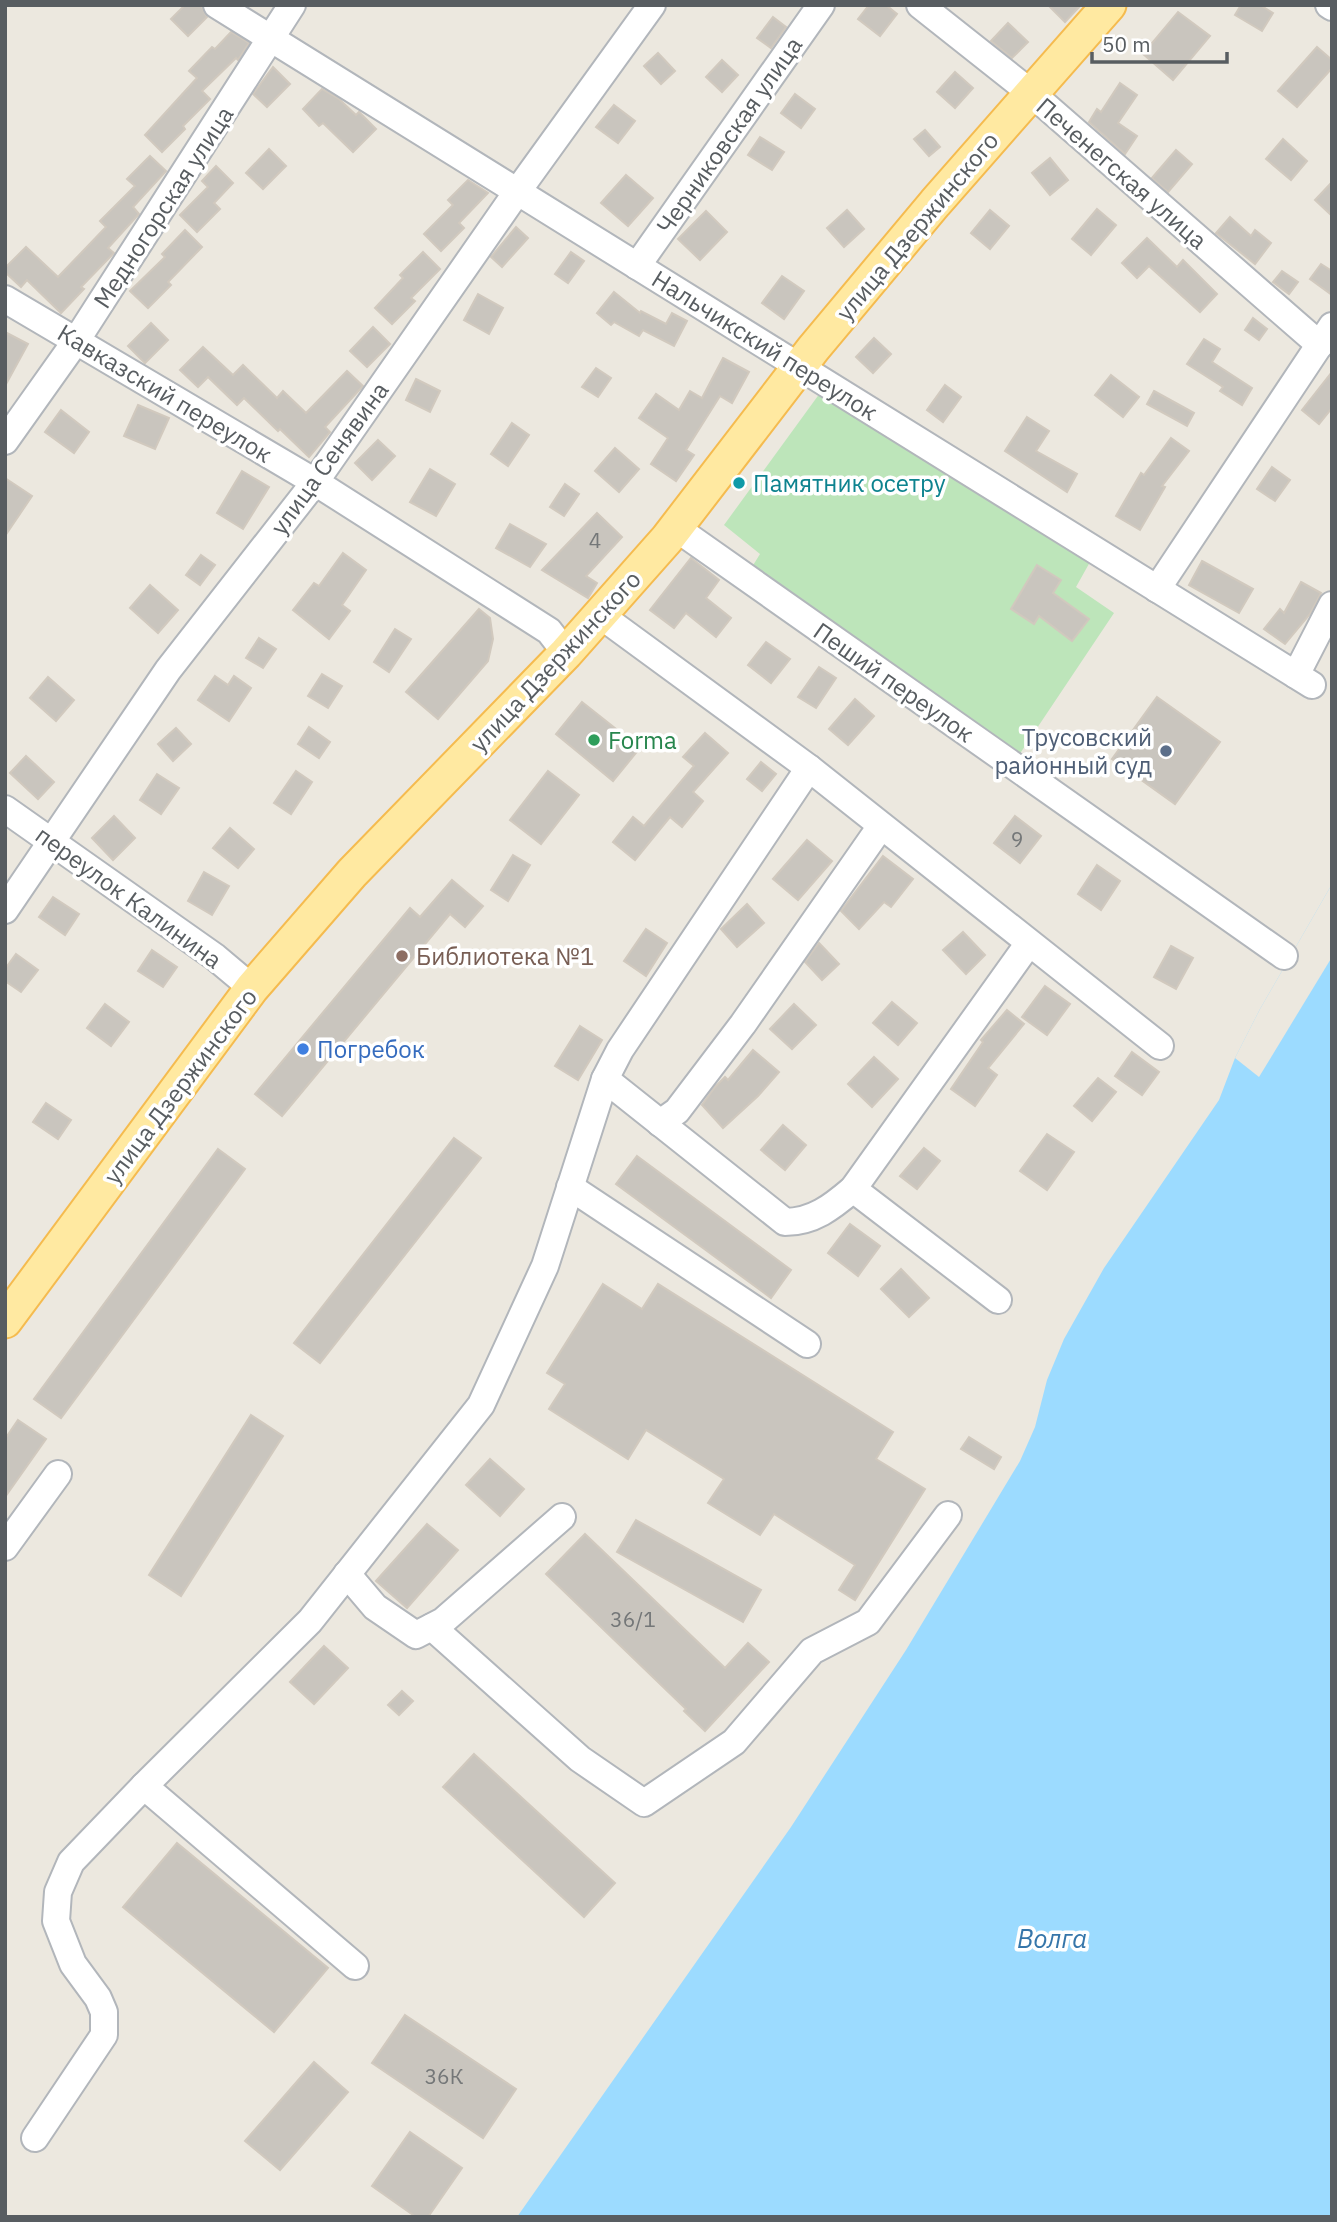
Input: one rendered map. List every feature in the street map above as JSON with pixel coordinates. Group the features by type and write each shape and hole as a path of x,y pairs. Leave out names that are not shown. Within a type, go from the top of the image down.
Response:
{"main road":[{"name":"улица Дзержинского","path":"8,1310 252,988 352,873 566,653 676,528 813,349 934,203 1110,5"}],"street":[{"name":"Нальчикский переулок","path":"217,5 1304,680 1332,605"},
{"name":"Медногорская улица","path":"5,440 76,341 292,5"},
{"name":"улица Сенявина","path":"5,910 168,670 314,482 652,5"},
{"name":"Черниковская улица","path":"637,266 821,5"},
{"name":"Печенегская улица","path":"920,5 1326,336"},
{"name":"Кавказский переулок","path":"5,299 314,482 549,631 566,653"},
{"path":"1157,589 1326,336"},
{"name":"Пеший переулок","path":"676,528 1284,956"},
{"path":"600,615 809,768 1160,1046"},
{"path":"35,2138 104,2035 105,2024 98,1998 73,1964 56,1922 58,1892 71,1862 310,1621 481,1405 545,1266 605,1079 620,1050 809,768"},
{"name":"переулок Калинина","path":"5,809 215,957 252,988"},
{"path":"660,1123 677,1111 743,1024 881,826"},
{"path":"605,1079 785,1222 813,1218 853,1189 1029,943"},
{"path":"570,1187 807,1344"},
{"path":"853,1189 998,1300"},
{"path":"5,1547 58,1474"},
{"path":"432,1627 580,1759 644,1803 734,1742 812,1651 869,1622 948,1515"},
{"path":"347,1574 375,1607 416,1635 443,1621 562,1517"},
{"path":"144,1786 355,1966"}],"green space":[{"path":"820,393 1090,562 1076,587 1114,613 1019,755 752,567 760,554 724,525"}],"water":[{"name":"Волга","path":"1332,884 1332,2217 517,2217 791,1827 906,1650 1020,1461 1035,1427 1047,1380 1064,1339 1104,1268 1219,1100 1235,1058 1260,1009"}],"pier":[{"path":"1332,884 1332,957 1259,1077 1235,1058"}],"building":[{"path":"185,5 201,5 207,17 188,36 171,19"},
{"path":"869,5 886,5 897,14 880,36 858,19"},
{"path":"1048,5 1081,5 1065,22"},
{"path":"1241,5 1260,5 1273,13 1262,31 1235,15"},
{"path":"1178,12 1210,36 1173,80 1143,54"},
{"path":"773,17 786,27 771,48 757,38"},
{"path":"1008,23 1028,42 1012,58 991,41"},
{"path":"231,32 249,43 238,60 236,58 202,91 210,99 162,152 145,135 197,78 189,71"},
{"path":"1317,47 1332,60 1332,68 1297,107 1278,91"},
{"path":"658,53 675,71 661,84 644,66"},
{"path":"722,60 738,75 722,92 706,77"},
{"path":"273,67 290,84 267,107 253,94"},
{"path":"955,72 973,88 955,108 937,92"},
{"path":"1120,83 1137,95 1118,123 1137,136 1125,154 1089,122 1097,109 1101,112"},
{"path":"322,89 339,99 356,115 359,112 376,129 353,152 323,123 319,126 303,109"},
{"path":"795,94 815,109 801,128 781,113"},
{"path":"614,105 635,121 618,143 596,127"},
{"path":"925,130 940,147 929,156 914,139"},
{"path":"760,137 784,152 772,170 748,155"},
{"path":"1283,139 1307,161 1291,180 1266,159"},
{"path":"269,149 286,166 263,189 246,173"},
{"path":"1176,150 1192,164 1168,192 1152,178"},
{"path":"150,156 166,171 133,207 139,214 108,248 114,253 81,287 84,289 61,313 27,280 21,287 5,272 5,268 26,247 58,277 106,227 100,221 135,186 127,179"},
{"path":"1050,158 1068,180 1050,195 1032,173"},
{"path":"216,166 233,183 214,203 220,209 197,232 180,215 208,187 202,181"},
{"path":"626,175 653,198 628,226 601,203"},
{"path":"468,180 488,193 459,223 464,228 441,251 424,234 453,205 448,200"},
{"path":"1332,182 1332,216 1315,200"},
{"path":"1097,209 1116,225 1091,255 1072,239"},
{"path":"847,210 864,229 844,247 827,228"},
{"path":"990,210 1009,226 990,249 971,233"},
{"path":"706,211 727,232 700,260 678,239"},
{"path":"1230,217 1251,236 1255,230 1271,243 1255,264 1216,233"},
{"path":"516,227 528,238 502,267 491,257"},
{"path":"185,230 202,247 168,282 171,285 148,308 130,291 165,257 162,254"},
{"path":"1147,238 1177,267 1183,260 1217,294 1200,312 1149,266 1137,278 1122,263"},
{"path":"423,252 440,269 411,298 415,301 392,324 375,308 403,278 400,275"},
{"path":"571,252 584,261 568,283 555,274"},
{"path":"1321,264 1332,271 1332,295 1310,279"},
{"path":"1282,271 1298,282 1289,294 1273,282"},
{"path":"782,276 804,291 784,319 762,303"},
{"path":"614,292 640,313 641,311 666,324 672,313 687,321 674,346 643,330 639,336 614,322 611,325 597,313"},
{"path":"478,294 503,308 489,334 464,320"},
{"path":"1253,318 1267,329 1259,340 1245,330"},
{"path":"151,323 168,340 145,363 128,346"},
{"path":"373,327 390,344 367,367 350,351"},
{"path":"5,332 28,344 5,386"},
{"path":"874,338 891,354 873,373 856,357"},
{"path":"1204,339 1220,349 1212,362 1252,388 1242,405 1220,391 1223,387 1187,364"},
{"path":"203,347 233,375 243,365 277,398 283,391 306,413 347,371 363,386 325,427 330,432 309,457 244,398 237,405 208,377 198,387 180,370"},
{"path":"723,358 749,372 732,403 720,396 686,450 694,455 676,481 651,464 668,438 639,418 656,394 679,410 690,391 702,398"},
{"path":"596,368 611,378 598,397 582,387"},
{"path":"1332,372 1332,408 1319,424 1302,410"},
{"path":"1111,375 1139,397 1123,417 1095,395"},
{"path":"416,379 440,391 430,412 406,400"},
{"path":"945,385 961,397 943,422 927,410"},
{"path":"1154,391 1194,413 1187,426 1147,404"},
{"path":"138,405 169,418 155,449 124,436"},
{"path":"61,410 89,432 74,453 45,432"},
{"path":"1027,417 1049,431 1036,451 1077,474 1067,492 1005,451"},
{"path":"512,423 529,435 508,466 491,454"},
{"path":"1171,438 1189,451 1162,486 1165,487 1140,530 1116,516 1141,473 1144,475"},
{"path":"378,440 395,456 372,480 355,463"},
{"path":"615,448 639,469 619,492 595,471"},
{"path":"1272,467 1290,480 1275,501 1257,489"},
{"path":"430,469 455,484 436,516 410,502"},
{"path":"242,471 269,487 243,529 217,513"},
{"path":"5,478 32,496 5,536"},
{"path":"565,484 579,494 564,516 550,507"},
{"path":"597,513 622,537 586,576 597,583 588,598 542,570"},
{"path":"510,524 546,544 530,567 496,548"},
{"path":"343,553 366,570 342,605 350,611 329,639 293,610 314,583 319,586"},
{"path":"201,555 215,565 200,585 186,575"},
{"path":"691,558 719,580 706,598 731,618 716,637 686,613 674,628 650,610"},
{"path":"1202,561 1253,589 1239,613 1189,585"},
{"path":"1037,565 1061,580 1053,593 1089,619 1072,641 1039,616 1034,624 1011,609"},
{"path":"1301,582 1321,593 1310,614 1285,644 1264,629 1280,609 1284,613"},
{"path":"150,585 178,610 158,633 130,608"},
{"path":"479,609 490,618 493,639 488,661 438,719 406,692"},
{"path":"395,629 411,639 389,672 374,662"},
{"path":"259,638 276,649 263,668 246,658"},
{"path":"766,642 790,659 771,683 748,665"},
{"path":"819,667 836,678 816,708 798,697"},
{"path":"322,674 342,686 328,708 308,696"},
{"path":"215,676 228,685 234,676 251,688 229,721 198,700"},
{"path":"48,677 74,700 56,721 30,698"},
{"name":"Трусовский районный суд","path":"1157,697 1220,742 1175,804 1112,759"},
{"path":"855,699 874,716 848,745 829,729"},
{"path":"582,702 640,748 613,781 556,734"},
{"path":"309,727 330,742 319,758 298,744"},
{"path":"176,728 191,744 173,761 158,744"},
{"path":"705,733 728,753 693,792 703,801 682,827 670,817 635,860 613,842 633,817 644,826 694,766 683,757"},
{"path":"26,756 54,782 38,799 10,773"},
{"path":"761,762 776,774 762,791 747,779"},
{"path":"296,771 312,782 291,814 274,803"},
{"path":"548,771 579,795 541,844 510,820"},
{"path":"157,774 179,788 161,814 140,800"},
{"path":"114,816 135,838 113,860 92,838"},
{"path":"1015,816 1041,836 1020,863 994,843"},
{"path":"230,828 254,849 238,868 213,848"},
{"path":"807,840 832,861 798,900 773,879"},
{"path":"513,855 530,865 508,901 491,890"},
{"path":"883,856 913,879 891,907 884,902 859,929 841,911"},
{"path":"1097,865 1120,881 1101,910 1078,894"},
{"path":"204,872 229,886 212,915 188,901"},
{"path":"452,880 483,906 465,927 450,914 282,1116 255,1094 410,908 420,917"},
{"path":"53,897 79,914 65,935 39,917"},
{"path":"747,904 764,923 737,947 721,929"},
{"path":"646,929 667,943 646,976 624,961"},
{"path":"963,932 985,955 966,974 943,950"},
{"path":"819,943 839,964 822,980 805,962"},
{"path":"1171,946 1193,958 1176,989 1154,977"},
{"path":"152,950 177,967 163,987 138,971"},
{"path":"16,954 38,970 21,992 5,981 5,969"},
{"path":"1045,986 1070,1004 1047,1035 1022,1017"},
{"path":"892,1002 917,1023 898,1045 873,1023"},
{"path":"105,1004 129,1022 111,1046 87,1028"},
{"path":"794,1004 816,1025 792,1049 770,1029"},
{"path":"1007,1010 1024,1024 988,1068 997,1075 975,1106 951,1089 983,1042 981,1040"},
{"path":"580,1026 602,1040 578,1080 555,1066"},
{"path":"753,1050 779,1072 758,1096 723,1128 702,1105 715,1087 725,1077 728,1080"},
{"path":"1132,1052 1159,1072 1142,1095 1115,1076"},
{"path":"874,1057 898,1079 872,1107 848,1084"},
{"path":"1098,1078 1116,1092 1092,1121 1074,1106"},
{"path":"46,1103 71,1120 58,1139 33,1122"},
{"path":"783,1125 806,1145 785,1170 761,1150"},
{"path":"1047,1134 1074,1152 1047,1190 1020,1171"},
{"path":"454,1138 481,1158 320,1363 294,1343"},
{"path":"924,1148 940,1161 917,1189 900,1176"},
{"path":"218,1149 245,1169 61,1418 34,1399"},
{"path":"637,1156 791,1270 771,1298 616,1184"},
{"path":"850,1224 880,1246 858,1276 828,1253"},
{"path":"901,1269 929,1298 909,1317 881,1289"},
{"path":"603,1284 642,1309 658,1284 893,1432 876,1459 925,1489 855,1600 839,1590 855,1565 774,1514 760,1535 708,1503 724,1479 646,1430 628,1459 549,1409 565,1384 547,1373"},
{"path":"251,1415 283,1436 181,1596 149,1575"},
{"path":"18,1420 46,1439 5,1497 5,1439"},
{"path":"969,1437 1001,1457 994,1469 961,1449"},
{"path":"490,1459 524,1489 500,1516 466,1485"},
{"path":"636,1520 761,1590 743,1622 617,1552"},
{"path":"427,1524 458,1550 407,1608 376,1581"},
{"path":"585,1534 725,1668 748,1643 769,1662 705,1731 684,1711 686,1709 546,1574"},
{"path":"324,1646 348,1668 314,1704 290,1682"},
{"path":"402,1691 413,1701 399,1715 388,1705"},
{"path":"474,1754 615,1883 584,1917 443,1787"},
{"path":"177,1843 328,1968 274,2032 123,1907"},
{"path":"405,2015 516,2089 483,2138 372,2063"},
{"path":"314,2062 348,2092 280,2170 245,2141"},
{"path":"410,2132 462,2168 428,2217 416,2217 372,2186"}],"place":[{"name":"Памятник осетру","path":"739,483"},
{"name":"Forma","path":"594,740"},
{"name":"Трусовский районный суд","path":"1166,751"},
{"name":"Библиотека №1","path":"402,956"},
{"name":"Погребок","path":"303,1049"}]}
